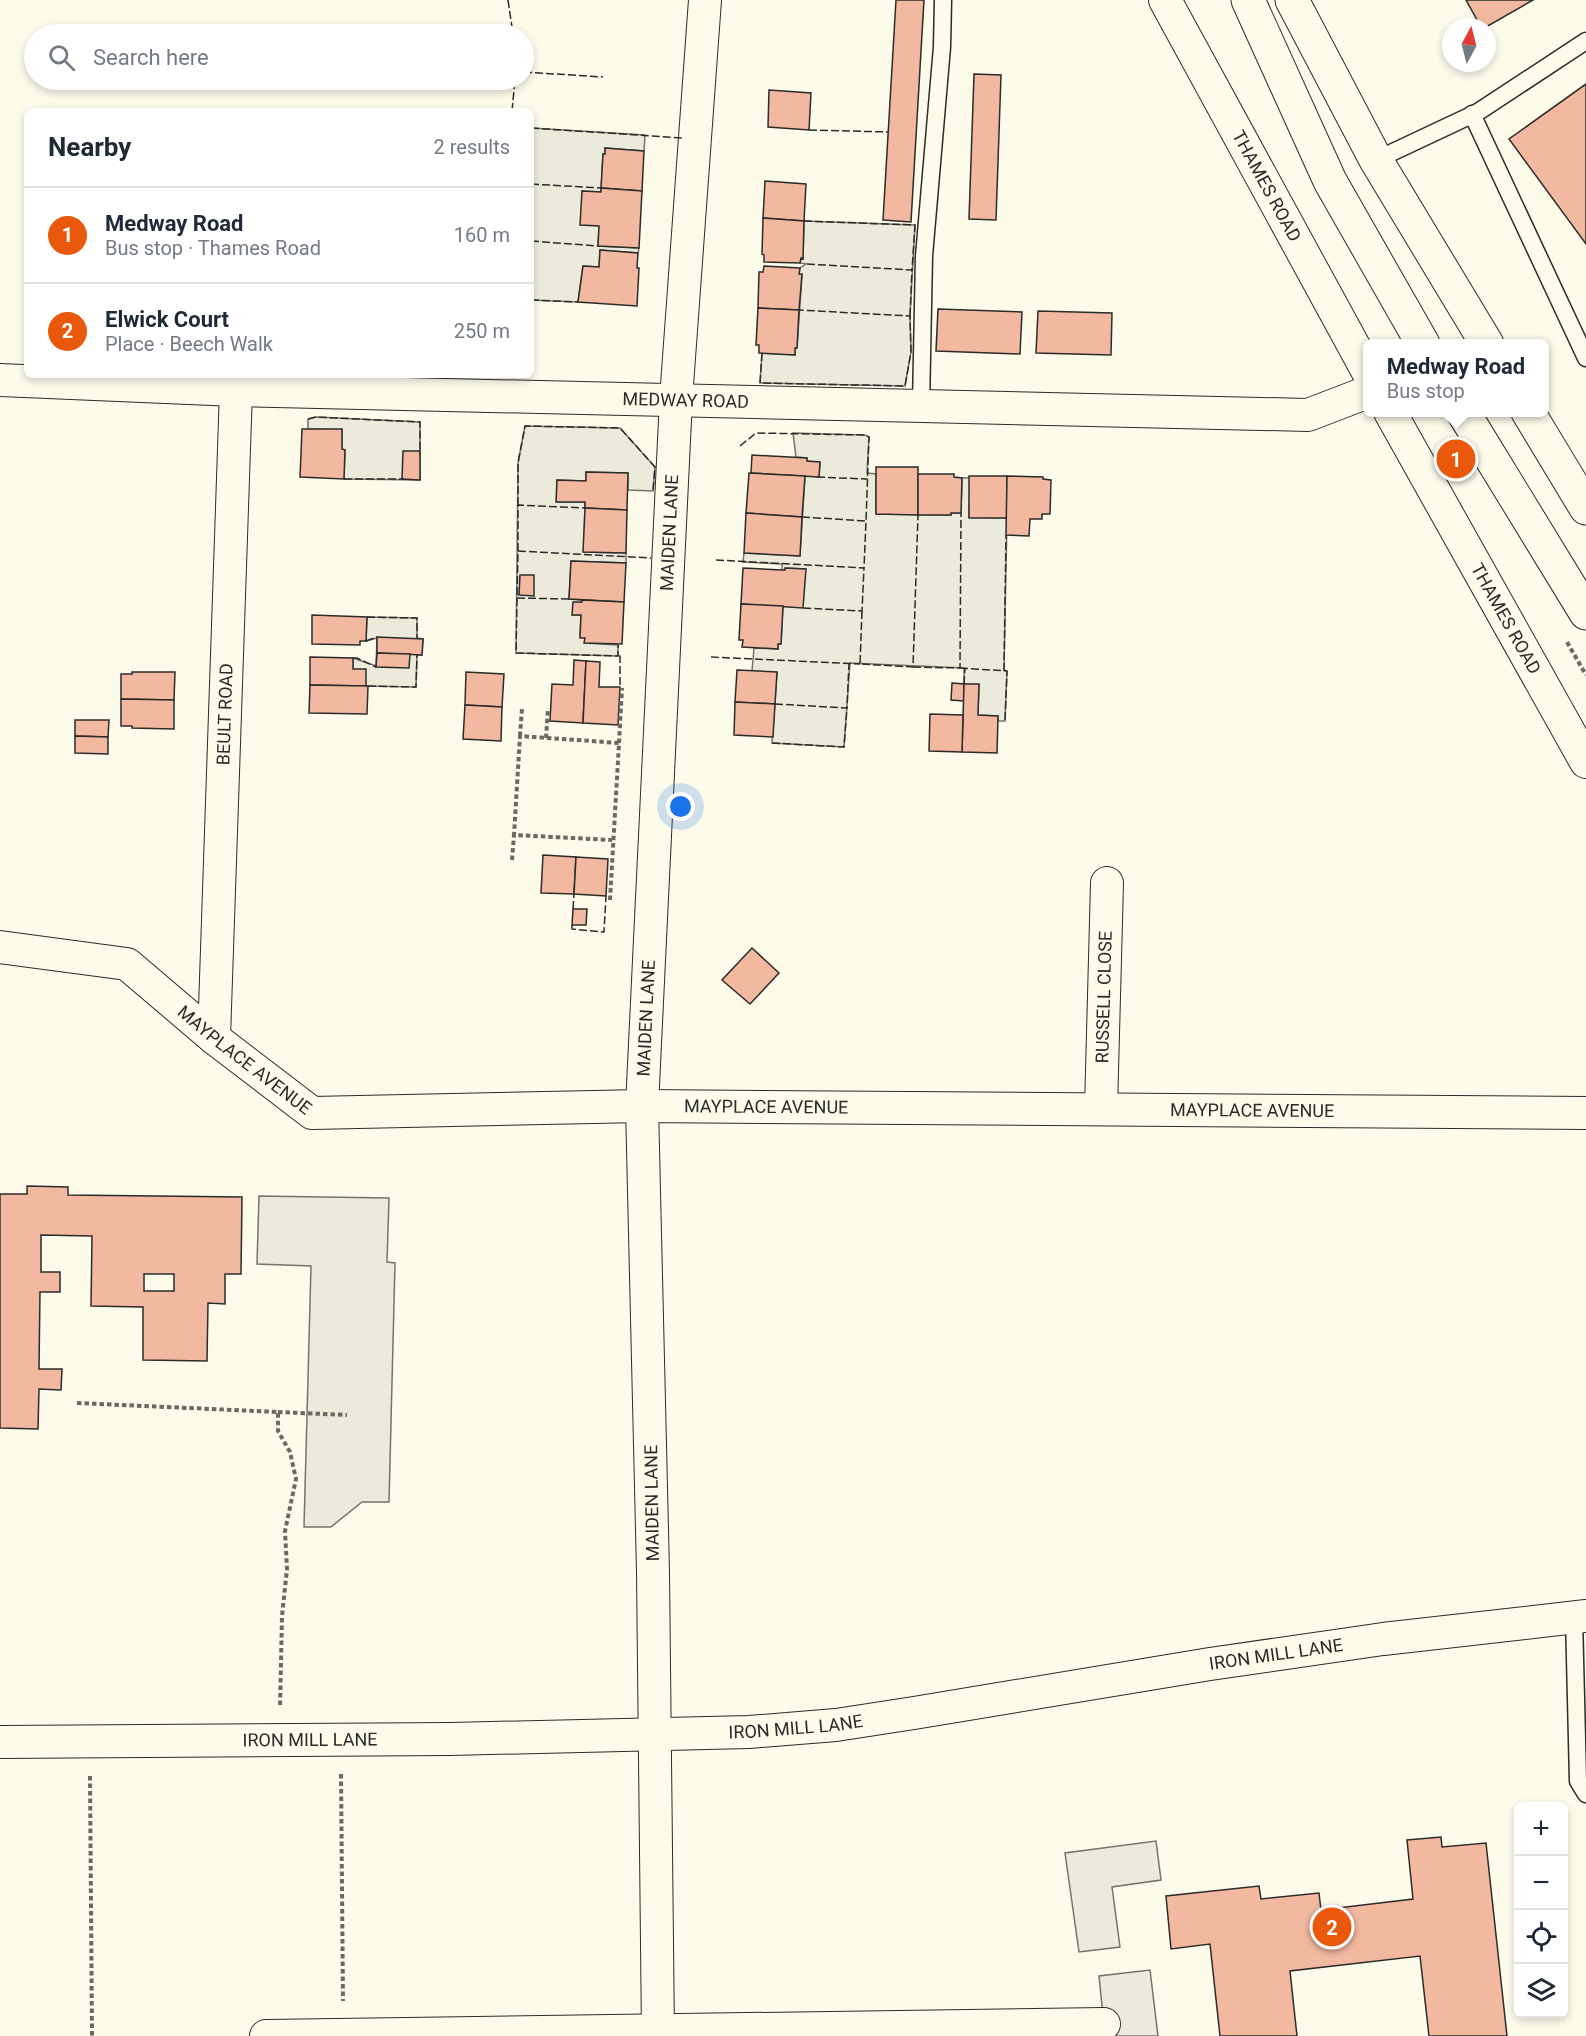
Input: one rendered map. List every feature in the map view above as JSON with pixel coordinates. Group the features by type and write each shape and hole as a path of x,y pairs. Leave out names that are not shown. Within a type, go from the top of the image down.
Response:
{"main road":[{"path":"1248,0 1330,181 1420,339"},
{"path":"1292,0 1376,160 1483,339"},
{"path":"1465,417 1586,613"},
{"path":"1531,417 1586,508"}],"street":[{"name":"MAIDEN LANE","path":"658,2034 653,1560 642,1106 676,399 705,0"},
{"name":"THAMES ROAD","path":"1165,0 1363,363"},
{"name":"MEDWAY ROAD","path":"0,380 236,390 1308,415 1363,394"},
{"name":"BEULT ROAD","path":"214,1038 236,390"},
{"name":"THAMES ROAD","path":"1393,417 1586,762"},
{"name":"RUSSELL CLOSE","path":"1101,1109 1107,883"},
{"name":"MAYPLACE AVENUE","path":"0,947 128,964 214,1038 312,1113 642,1106 1586,1113"},
{"name":"IRON MILL LANE","path":"0,1743 280,1741 749,1732 836,1725 1210,1664 1383,1639 1580,1617"},
{"path":"266,2036 658,2034 804,2028 1104,2024"}],"lane":[{"path":"921,405 924,256 942,47 943,0"},
{"path":"1376,160 1472,114 1586,41"},
{"path":"1472,114 1586,358"},
{"path":"1580,1617 1578,1781 1586,1794"}],"path":[{"path":"610,900 622,688"},
{"path":"512,860 522,708"},
{"path":"546,738 548,708"},
{"path":"520,736 619,743"},
{"path":"514,835 612,840"},
{"path":"77,1403 347,1415"},
{"path":"278,1412 278,1431 290,1452 296,1479 285,1531 287,1569 282,1616 280,1741"},
{"path":"341,1740 343,2034"},
{"path":"90,1742 92,2036"}],"shaded area":[{"path":"534,128 645,135 644,151 605,148 601,192 582,191 599,226 598,246 639,248 638,253 600,250 599,267 583,266 578,302 534,300"},
{"path":"804,221 915,225 910,316 911,352 905,386 760,383 762,353 795,355 795,348 797,348 802,275 799,274 800,268 806,264 800,263 803,258"},
{"path":"316,417 420,422 420,480 344,479 345,450 342,449 342,430 308,429 308,419"},
{"path":"525,426 620,428 655,467 653,491 628,490 628,473 586,472 586,481 557,480 557,502 585,502 584,552 626,553 626,563 571,561 569,599 582,600 573,615 581,615 580,637 585,638 585,643 618,645 618,656 516,653 518,463"},
{"path":"793,433 869,437 867,473 876,474 876,514 951,515 951,513 961,513 962,478 970,478 969,517 1007,518 1005,721 998,721 998,716 978,715 979,685 964,684 964,668 850,663 844,747 772,743 777,673 752,671 754,648 778,649 778,644 781,644 783,606 805,569 786,568 782,570 782,564 743,562 744,553 800,556 805,476 819,477 820,463 796,457"},
{"path":"367,617 417,618 417,638 423,639 422,655 417,655 416,687 366,686 353,669 353,658 376,666 377,638 366,641"},
{"path":"259,1196 389,1198 387,1262 395,1263 389,1502 362,1502 331,1527 304,1527 311,1266 257,1264"},
{"path":"1156,1841 1161,1880 1112,1887 1120,1947 1079,1952 1065,1853"},
{"path":"1150,1970 1158,2036 1105,2036 1099,1976"}],"building":[{"path":"896,0 924,0 911,222 883,220"},
{"path":"1466,0 1533,0 1496,21 1496,18 1476,18"},
{"path":"974,74 1001,75 996,220 969,219"},
{"path":"1586,84 1586,244 1509,139"},
{"path":"769,90 811,93 809,130 768,127"},
{"path":"605,148 644,151 642,191 601,188"},
{"path":"765,181 806,184 804,221 763,218"},
{"path":"601,188 642,191 639,248 598,246 599,226 580,225 582,191 601,192"},
{"path":"763,218 804,221 803,259 801,258 800,263 764,262 762,254"},
{"path":"600,250 638,253 637,306 578,302 583,266 599,267"},
{"path":"764,266 800,268 799,274 802,274 799,310 758,308 759,272 763,272"},
{"path":"758,308 799,310 795,355 759,353 759,345 756,345"},
{"path":"938,309 1022,312 1020,354 936,351"},
{"path":"1038,311 1112,313 1111,355 1036,353"},
{"path":"302,429 342,429 342,449 345,450 344,479 300,477"},
{"path":"403,451 420,451 420,480 402,479"},
{"path":"752,455 807,458 807,461 820,462 819,477 751,473"},
{"path":"876,467 918,467 918,515 876,514"},
{"path":"586,472 628,473 627,510 585,508 585,502 556,502 557,480 586,481"},
{"path":"749,473 805,476 802,517 746,513"},
{"path":"918,474 954,474 954,477 962,478 961,513 918,515"},
{"path":"969,476 1007,476 1007,518 969,518"},
{"path":"1007,476 1043,477 1043,479 1051,480 1050,514 1042,514 1042,519 1030,519 1029,536 1006,535"},
{"path":"585,508 627,510 626,553 583,552"},
{"path":"746,513 802,517 800,556 744,553"},
{"path":"571,561 626,563 624,602 569,599"},
{"path":"743,568 806,569 803,608 741,604"},
{"path":"520,575 534,575 534,596 519,595"},
{"path":"582,600 624,602 622,644 584,643 585,638 580,638 581,615 572,615 573,602 582,602"},
{"path":"741,604 783,606 781,644 778,644 778,649 742,647 743,640 739,640"},
{"path":"312,615 367,617 366,641 360,641 360,645 312,644"},
{"path":"377,637 423,639 422,655 377,653"},
{"path":"377,653 410,654 409,668 376,667"},
{"path":"310,657 353,658 353,669 366,669 366,686 310,685"},
{"path":"574,660 586,661 583,723 550,721 552,684 573,685"},
{"path":"586,661 600,662 599,687 620,687 618,725 583,723"},
{"path":"737,670 777,672 775,704 735,702"},
{"path":"132,672 175,672 174,700 121,699 121,674 132,674"},
{"path":"466,672 504,674 502,707 465,705"},
{"path":"952,683 964,684 964,701 951,700"},
{"path":"964,684 979,684 978,715 998,716 997,753 962,752"},
{"path":"310,685 368,686 367,714 309,713"},
{"path":"121,699 174,700 174,729 121,726"},
{"path":"735,702 775,704 773,737 734,735"},
{"path":"465,705 502,707 501,741 463,739"},
{"path":"930,714 963,715 962,752 929,751"},
{"path":"75,720 109,720 108,737 75,736"},
{"path":"75,736 108,737 108,754 75,753"},
{"path":"543,855 576,857 574,894 541,893"},
{"path":"576,857 608,859 606,896 574,894"},
{"path":"573,909 587,909 586,925 572,925"},
{"path":"752,948 779,973 750,1004 722,980"},
{"path":"27,1186 68,1187 68,1195 242,1197 241,1274 225,1274 225,1304 208,1303 207,1361 143,1360 143,1307 91,1306 92,1236 41,1235 41,1272 60,1272 60,1292 40,1292 39,1369 62,1369 61,1390 39,1389 38,1429 0,1428 0,1194 27,1194","holes":["144,1274 174,1274 174,1291 144,1291"]},
{"path":"1441,1837 1442,1847 1486,1843 1507,2036 1429,2036 1420,1956 1290,1971 1297,2036 1220,2036 1210,1944 1171,1949 1166,1896 1259,1886 1261,1899 1319,1893 1321,1910 1413,1899 1407,1840"}],"fence":[{"path":"508,0 512,24"},
{"path":"534,73 603,77"},
{"path":"512,108 514,90"},
{"path":"534,128 683,138"},
{"path":"809,130 888,132"},
{"path":"534,184 601,188"},
{"path":"804,221 915,225 912,270"},
{"path":"534,241 598,246"},
{"path":"807,264 912,270 910,316"},
{"path":"534,300 578,302"},
{"path":"762,353 760,383 905,386 911,352 910,316 799,310"},
{"path":"308,419 316,417 420,422 420,454"},
{"path":"518,505 518,463 525,426 620,428 655,467 653,491"},
{"path":"740,446 756,433 865,435 869,437 866,521"},
{"path":"817,477 867,479"},
{"path":"344,479 404,479"},
{"path":"518,551 518,505 585,508"},
{"path":"913,667 960,668 961,513"},
{"path":"862,611 860,664 913,667 918,515"},
{"path":"802,517 866,521 864,568"},
{"path":"1004,671 1006,535"},
{"path":"569,599 517,598 518,551 651,558"},
{"path":"716,560 864,568 862,611 803,608"},
{"path":"517,598 516,653 618,656 618,645"},
{"path":"367,617 417,618 417,639"},
{"path":"366,641 377,637"},
{"path":"368,686 416,687 417,654"},
{"path":"619,656 620,687"},
{"path":"711,657 860,664"},
{"path":"353,658 376,667"},
{"path":"775,704 847,708 849,663"},
{"path":"960,668 1007,671 1005,721"},
{"path":"964,684 965,668"},
{"path":"772,743 844,747 847,708"},
{"path":"573,909 574,894"},
{"path":"572,925 572,929 604,932 606,896"}],"place":[{"name":"Medway Road","path":"1456,459"},
{"name":"Elwick Court","path":"1332,1927"}]}
